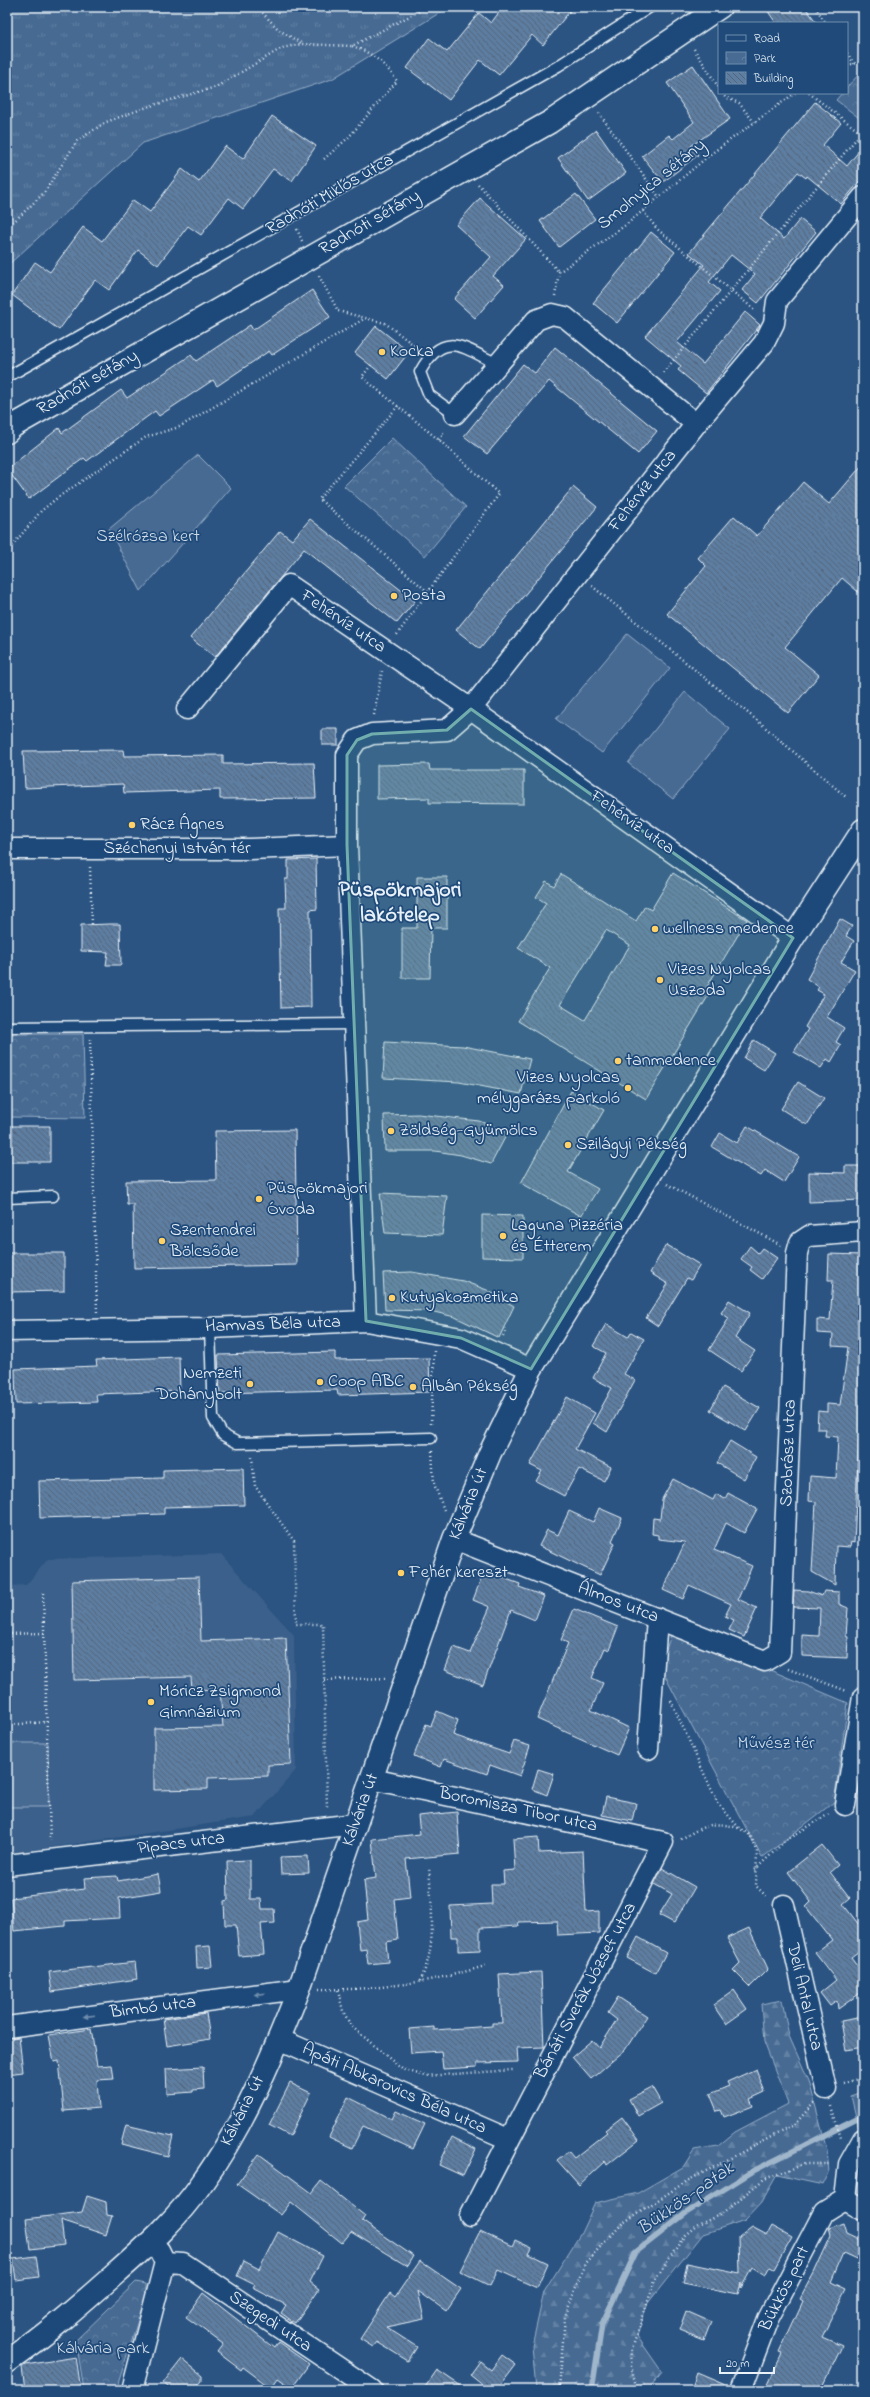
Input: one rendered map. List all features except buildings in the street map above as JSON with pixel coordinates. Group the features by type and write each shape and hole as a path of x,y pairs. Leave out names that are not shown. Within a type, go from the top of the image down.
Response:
{"street":[{"name":"Radnóti sétány","path":"9,424 550,122 720,7"},
{"name":"Fehérvíz utca","path":"471,709 696,424 764,343 774,323 777,301 863,197"},
{"path":"455,414 536,320 552,314 565,317 696,424"},
{"name":"Fehérvíz utca","path":"187,709 289,585 471,709 793,938"},
{"path":"366,1321 347,845 347,755 357,740 372,734 447,730 471,709"},
{"name":"Kálvária út","path":"7,2362 51,2331 153,2240 202,2184 230,2141 279,2039 299,1989 454,1539 490,1452 531,1368 793,938 863,830"},
{"name":"Széchenyi István tér","path":"7,849 250,849 347,845"},
{"path":"796,1253 800,1242 809,1236 863,1232"},
{"name":"Szobrász utca","path":"772,1656 796,1253"},
{"name":"Hamvas Béla utca","path":"7,1332 210,1328 366,1321 462,1338 531,1368"},
{"name":"Álmos utca","path":"454,1539 657,1618 772,1656"},
{"path":"648,1749 657,1618"},
{"path":"845,1805 856,1694"},
{"name":"Boromisza Tibor utca","path":"372,1779 663,1842"},
{"name":"Pipacs utca","path":"7,1865 355,1824"},
{"name":"Bánáti Sverák József utca","path":"470,2216 508,2139 663,1842"},
{"name":"Deli Antal utca","path":"784,1905 826,2089"},
{"name":"Bimbó utca","path":"7,2027 299,1989"},
{"name":"Apáti Abkarovics Béla utca","path":"279,2039 508,2139"},
{"path":"863,2139 850,2164 845,2199 863,2209"},
{"name":"Bükkös part","path":"741,2390 768,2319 824,2212 845,2199"},
{"path":"132,2390 165,2262 153,2240"},
{"name":"Szegedi utca","path":"165,2262 183,2263 372,2390"}],"lane":[{"name":"Radnóti Miklós utca","path":"7,377 558,66 650,7"},
{"path":"455,414 429,395 420,372 429,356 441,347 458,344 497,364"},
{"path":"7,1027 354,1024"},
{"path":"7,1198 53,1196"},
{"path":"210,1328 213,1418 223,1435 238,1443 431,1438"}],"path":[{"path":"258,7 279,30 302,44"},
{"path":"352,46 426,7"},
{"path":"815,7 825,22"},
{"path":"683,32 718,86"},
{"path":"7,228 44,193 77,141 106,122 150,106 216,87 282,48 302,44 352,46 363,49 387,66 397,81 348,138 324,159"},
{"path":"848,54 855,65"},
{"path":"848,65 855,65 863,62"},
{"path":"723,94 725,97 739,103 754,122"},
{"name":"Smolnyica sétány","path":"560,272 643,211 712,153 794,94"},
{"path":"652,387 729,290 862,134 810,94"},
{"path":"603,118 659,197"},
{"path":"465,170 560,272 552,314"},
{"path":"643,211 657,229 729,290 761,315 775,315"},
{"path":"338,311 385,323 429,356"},
{"path":"7,552 41,511 146,437 179,427 364,318"},
{"path":"371,365 362,377 398,406 499,494 385,650 372,734"},
{"path":"398,406 319,499 428,592"},
{"path":"577,574 759,722 846,797"},
{"path":"89,849 92,924"},
{"path":"90,1026 98,1330"},
{"path":"649,1174 796,1253"},
{"path":"434,1332 431,1438 434,1484 454,1539"},
{"path":"251,1442 255,1486 294,1540 296,1624 323,1624 327,1827"},
{"path":"43,1593 51,1860"},
{"path":"7,1634 44,1633"},
{"path":"772,1656 856,1694"},
{"path":"324,1680 387,1678 405,1683"},
{"path":"669,1696 717,1802 739,1828 750,1835 757,1850 755,1870 756,1886 768,1899 784,1905"},
{"path":"7,1725 47,1722"},
{"path":"755,1870 786,1840 845,1805"},
{"path":"663,1842 682,1839 701,1827 720,1823 739,1828"},
{"path":"419,1981 429,1959 431,1940 429,1867"},
{"path":"299,1989 338,1990 419,1981 454,1976 488,1965"},
{"path":"338,1990 343,2010 351,2026 402,2069 425,2076 513,2070"},
{"path":"637,2390 631,2366 632,2349 655,2280 685,2236 696,2226 720,2214 764,2179 805,2164 850,2164 826,2089"},
{"path":"559,2390 565,2317 585,2263 623,2222 687,2181 794,2125 826,2089"}],"highlighted area":[{"path":"471,709 793,938 531,1369 461,1338 366,1321 347,845 347,755 357,740 372,734 447,730"}],"shaded area":[{"name":"Móricz Zsigmond Gimnázium","path":"221,1554 294,1635 296,1770 255,1817 7,1854 7,1586 26,1585 48,1559"}],"green space":[{"path":"7,7 449,7 332,79 143,143 7,266"},
{"path":"863,70 863,121 836,100 841,94 848,94 848,86"},
{"path":"392,438 466,507 425,556 344,486"},
{"name":"Szélrózsa kert","path":"198,455 231,488 141,591 109,529"},
{"path":"627,634 670,668 602,753 556,719"},
{"path":"685,692 730,729 673,799 628,763"},
{"path":"7,1034 83,1034 85,1118 7,1117"},
{"name":"Művész tér","path":"673,1629 848,1703 834,1802 762,1858 660,1667"},
{"path":"7,1743 48,1743 49,1807 7,1807"},
{"path":"782,2000 789,2036 809,2081 827,2150 829,2173 823,2185 777,2175 761,2203 745,2220 703,2234 648,2303 637,2336 662,2372 648,2390 536,2390 532,2346 544,2292 581,2233 595,2203 638,2193 683,2167 694,2150 718,2146 735,2132 788,2104 764,2042 761,2004"},
{"path":"863,2092 863,2146 851,2096"},
{"name":"Kálvária park","path":"136,2282 146,2284 146,2295 116,2390 84,2390 76,2340"}],"waterway":[{"name":"Bükkös-patak","path":"592,2390 602,2324 636,2252 686,2213 755,2170 863,2116"}],"place":[{"name":"Kocka","path":"382,352"},
{"name":"Posta","path":"394,596"},
{"name":"Rácz Ágnes","path":"132,825"},
{"name":"wellness medence","path":"655,929"},
{"name":"Vizes Nyolcas Uszoda","path":"660,980"},
{"name":"tanmedence","path":"618,1061"},
{"name":"Vizes Nyolcas mélygarázs parkoló","path":"628,1088"},
{"name":"Zöldség-Gyümölcs","path":"391,1131"},
{"name":"Szilágyi Pékség","path":"568,1145"},
{"name":"Püspökmajori Óvoda","path":"259,1199"},
{"name":"Laguna Pizzéria és Étterem","path":"503,1236"},
{"name":"Szentendrei Bölcsőde","path":"162,1241"},
{"name":"Kutyakozmetika","path":"392,1298"},
{"name":"Coop ABC","path":"320,1382"},
{"name":"Nemzeti Dohánybolt","path":"250,1384"},
{"name":"Albán Pékség","path":"413,1387"},
{"name":"Fehér kereszt","path":"401,1573"},
{"name":"Móricz Zsigmond Gimnázium","path":"151,1702"}],"district":[{"name":"Püspökmajori lakótelep","path":"400,904"}]}
